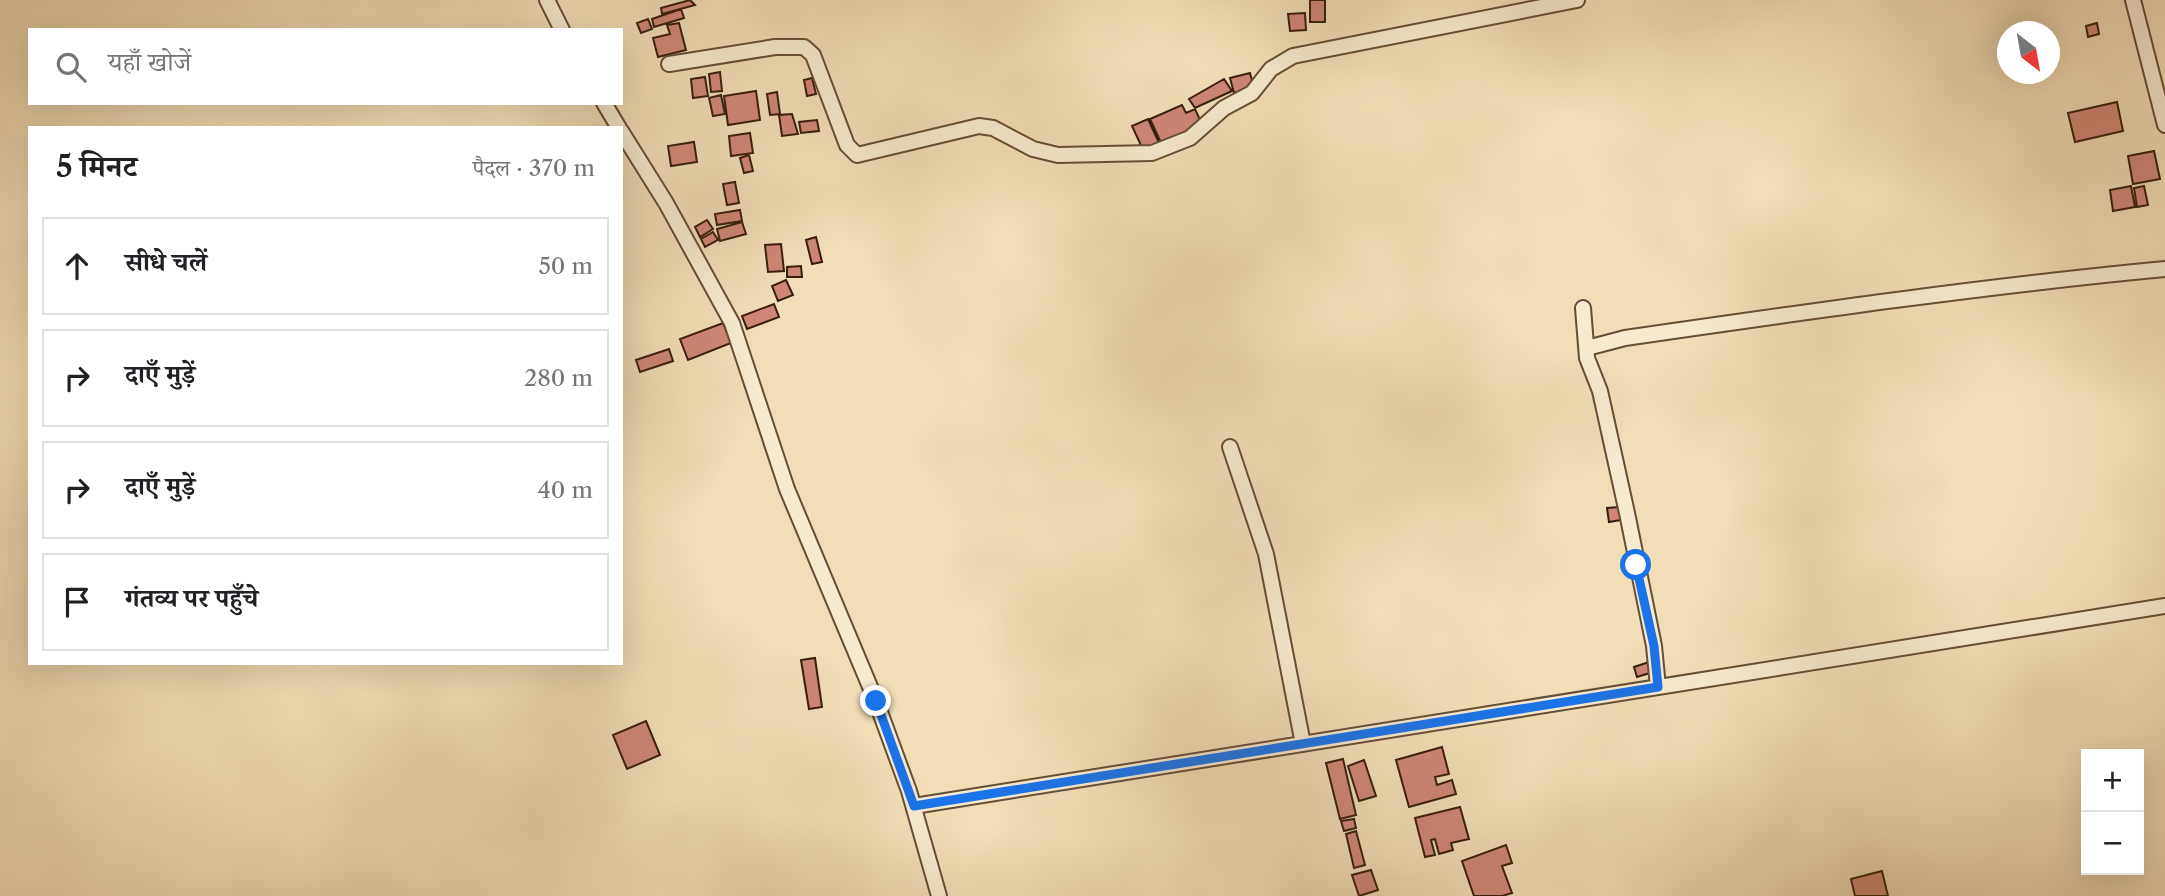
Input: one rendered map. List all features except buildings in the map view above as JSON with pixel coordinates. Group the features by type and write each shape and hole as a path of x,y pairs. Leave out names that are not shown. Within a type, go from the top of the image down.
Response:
{"street":[{"path":"547,0 561,28"},
{"path":"669,64 775,47 804,47 813,55 847,145 856,155 979,127 993,128 1033,149 1058,155 1152,153 1190,138 1224,108 1252,93 1271,69 1293,56 1577,0"},
{"path":"2133,0 2165,125"},
{"path":"605,105 618,126"},
{"path":"623,134 666,203 732,323 787,489 876,701 914,806 939,896"},
{"path":"1587,348 1625,338 2059,278 2165,269"},
{"path":"1583,308 1587,348 1627,513 1654,646 1658,687"},
{"path":"1230,447 1266,554 1303,744"},
{"path":"914,806 2165,606"}],"route":[{"path":"876,701 914,806 1658,687 1654,646 1636,565"}]}
